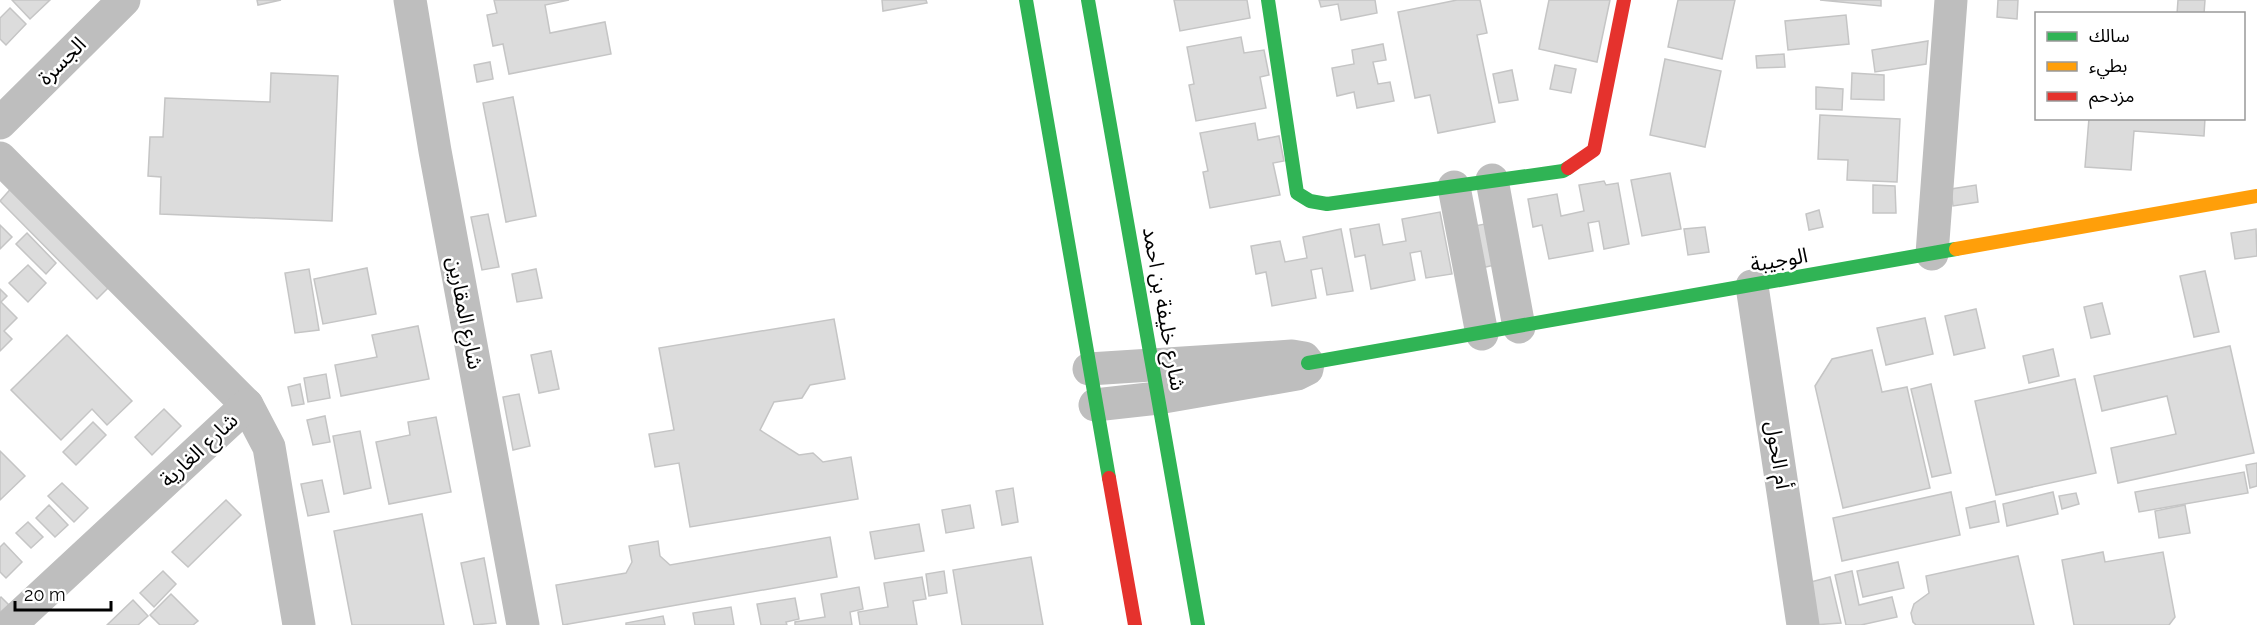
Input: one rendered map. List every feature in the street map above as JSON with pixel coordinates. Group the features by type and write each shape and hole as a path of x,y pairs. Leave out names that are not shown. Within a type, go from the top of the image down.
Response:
{"street":[{"name":"الجسرة","path":"0,123 124,0"},
{"name":"شارع المقارين","path":"410,0 435,151 523,625"},
{"path":"1026,0 1135,625"},
{"name":"شارع خليفة بن احمد","path":"1088,0 1198,625"},
{"path":"1268,0 1297,193 1310,201 1327,204 1563,171 1594,150 1599,135 1624,0"},
{"path":"1932,254 1951,0"},
{"path":"0,158 247,405"},
{"path":"1491,180 1519,327"},
{"path":"1454,187 1482,334"},
{"name":"الوجيبة","path":"1308,363 2257,196"},
{"name":"أم الحول","path":"1752,286 1803,625"},
{"path":"1089,369 1298,356 1308,363 1302,373 1158,398 1095,405"},
{"name":"شارع الغارية","path":"10,625 247,405 269,447 298,625"}],"building":[{"path":"12,0 50,0 30,19"},
{"path":"257,0 281,0 258,5"},
{"path":"494,0 569,0 545,5 550,33 605,22 611,54 509,74 503,44 493,46 487,15 497,13"},
{"path":"882,0 926,0 927,3 883,11"},
{"path":"1174,0 1247,0 1250,18 1180,31"},
{"path":"1319,0 1375,0 1377,13 1341,20 1338,4 1321,7"},
{"path":"1457,0 1480,0 1487,33 1477,35 1495,122 1438,133 1430,95 1415,98 1398,12"},
{"path":"1549,0 1610,0 1597,62 1539,49"},
{"path":"1678,0 1735,0 1722,59 1668,47"},
{"path":"1820,0 1881,0 1881,6"},
{"path":"1998,0 2018,0 2017,19 1997,17"},
{"path":"2178,0 2205,0 2204,12 2177,12"},
{"path":"10,8 26,24 6,45 0,39 0,18"},
{"path":"1846,15 1849,44 1788,50 1785,21"},
{"path":"1241,37 1244,53 1264,50 1269,75 1260,77 1266,108 1196,121 1189,85 1194,84 1187,47"},
{"path":"1928,41 1926,64 1875,72 1872,50"},
{"path":"1383,44 1386,60 1373,62 1378,84 1390,82 1394,101 1357,108 1354,92 1337,96 1332,68 1354,64 1352,50"},
{"path":"1784,54 1785,67 1757,68 1756,56"},
{"path":"1665,59 1721,71 1705,147 1650,135"},
{"path":"490,62 493,79 477,82 474,65"},
{"path":"1555,65 1576,69 1571,93 1550,89"},
{"path":"1512,70 1518,100 1499,103 1493,74"},
{"path":"271,73 338,76 332,221 160,214 161,177 148,176 150,137 163,137 165,98 270,102"},
{"path":"1852,73 1884,75 1884,100 1851,99"},
{"path":"1816,87 1843,89 1842,110 1816,109"},
{"path":"513,97 536,216 506,222 483,103"},
{"path":"1820,115 1900,119 1897,182 1847,180 1848,160 1818,159"},
{"path":"2089,120 2205,120 2204,136 2134,131 2131,170 2085,167"},
{"path":"1255,123 1258,140 1279,136 1284,161 1273,163 1280,195 1210,208 1203,172 1208,171 1200,133"},
{"path":"1670,173 1681,229 1642,236 1631,180"},
{"path":"1604,181 1606,185 1618,183 1629,244 1604,249 1599,221 1588,223 1593,251 1549,259 1542,225 1533,227 1528,199 1557,194 1561,216 1584,211 1579,185"},
{"path":"14,185 112,284 97,299 0,201"},
{"path":"1873,185 1895,186 1896,213 1873,213"},
{"path":"1976,185 1978,202 1953,206 1951,189"},
{"path":"1819,210 1823,227 1809,230 1806,214"},
{"path":"1440,212 1452,274 1426,278 1421,251 1410,253 1415,280 1371,289 1365,255 1355,257 1350,229 1379,224 1383,245 1406,241 1402,219"},
{"path":"488,214 499,267 482,270 471,217"},
{"path":"1490,223 1499,264 1477,269 1469,227"},
{"path":"0,225 12,237 0,249"},
{"path":"1705,227 1709,252 1688,255 1684,229"},
{"path":"1341,229 1353,291 1327,295 1322,268 1311,270 1316,298 1272,306 1266,272 1256,274 1251,246 1280,241 1285,262 1307,258 1303,237"},
{"path":"2256,229 2257,256 2235,259 2231,233"},
{"path":"27,233 56,263 46,274 16,244"},
{"path":"28,265 46,283 28,302 9,283"},
{"path":"367,268 376,314 323,324 314,279"},
{"path":"309,269 319,330 295,333 285,273"},
{"path":"536,269 542,298 517,302 512,274"},
{"path":"2205,271 2219,332 2194,337 2180,276"},
{"path":"0,289 7,296 1,302 17,318 4,331 12,339 0,351"},
{"path":"2102,303 2110,334 2091,338 2084,307"},
{"path":"1976,309 1985,348 1954,355 1945,316"},
{"path":"1925,318 1933,354 1886,365 1877,328"},
{"path":"834,319 845,379 810,385 802,398 774,402 760,430 799,455 813,453 823,462 851,457 858,499 690,527 679,463 655,467 649,434 674,430 659,348"},
{"path":"418,326 429,379 341,396 335,365 377,357 372,335"},
{"path":"67,335 132,401 107,425 92,409 61,440 11,390"},
{"path":"2230,346 2254,453 2118,483 2111,448 2176,434 2167,396 2102,411 2094,376"},
{"path":"2053,349 2059,376 2029,383 2023,356"},
{"path":"1872,350 1882,392 1907,387 1930,488 1843,508 1815,386 1832,359"},
{"path":"551,351 559,389 539,393 531,355"},
{"path":"326,374 330,398 308,402 304,378"},
{"path":"2075,379 2096,473 1996,495 1975,401"},
{"path":"300,384 304,404 292,406 288,387"},
{"path":"1931,384 1951,473 1932,477 1911,389"},
{"path":"519,394 530,446 513,450 503,397"},
{"path":"164,409 181,426 152,455 135,437"},
{"path":"325,416 330,442 313,445 307,420"},
{"path":"436,417 451,492 389,504 376,442 410,435 408,422"},
{"path":"93,422 106,435 76,465 63,452"},
{"path":"360,431 371,488 344,494 333,436"},
{"path":"0,451 25,476 0,500"},
{"path":"2257,463 2257,486 2250,488 2246,465"},
{"path":"2244,472 2248,493 2139,512 2135,492"},
{"path":"322,480 329,512 308,516 301,484"},
{"path":"62,483 88,508 74,522 48,496"},
{"path":"1013,488 1018,522 1002,525 996,491"},
{"path":"1951,492 1960,535 1842,561 1833,518"},
{"path":"2053,492 2058,514 2007,526 2003,504"},
{"path":"2076,493 2079,504 2062,509 2059,496"},
{"path":"226,500 241,515 188,567 172,552"},
{"path":"1995,501 1999,522 1970,528 1966,508"},
{"path":"49,505 68,525 55,537 36,518"},
{"path":"970,505 974,528 946,533 942,510"},
{"path":"2185,505 2190,533 2159,538 2155,511"},
{"path":"422,514 444,625 352,625 334,531"},
{"path":"28,522 43,537 31,548 16,533"},
{"path":"919,524 924,551 875,559 870,532"},
{"path":"830,537 837,577 563,625 556,585 626,573 632,562 629,546 658,541 660,556 670,565"},
{"path":"4,543 22,562 6,578 0,572 0,547"},
{"path":"2103,552 2105,562 2163,552 2175,617 2169,625 2074,625 2062,560"},
{"path":"2018,556 2034,625 1916,625 1913,622 1911,613 1914,604 1929,593 1926,576"},
{"path":"1031,557 1043,625 962,625 953,570"},
{"path":"484,558 496,623 474,625 461,563"},
{"path":"1898,562 1904,588 1863,597 1857,571"},
{"path":"163,571 176,584 154,607 140,593"},
{"path":"944,571 947,593 929,596 926,574"},
{"path":"1852,571 1859,605 1892,597 1897,617 1861,625 1846,625 1835,575"},
{"path":"922,577 926,599 913,601 917,625 860,625 858,612 888,607 884,583"},
{"path":"1830,577 1841,623 1813,625 1803,584"},
{"path":"859,587 863,609 850,612 852,625 795,625 795,622 825,617 821,594"},
{"path":"171,594 198,621 193,625 160,625 150,615"},
{"path":"0,598 12,608 0,620"},
{"path":"795,598 799,619 786,622 787,625 761,625 757,604"},
{"path":"133,600 148,616 138,625 107,625"},
{"path":"731,607 734,625 695,625 693,613"},
{"path":"663,616 665,625 626,625 626,623"}],"traffic: fast":[{"path":"1026,0 1109,478"},
{"path":"1088,0 1198,625"},
{"path":"1268,0 1297,193 1310,201 1327,204 1563,171 1568,168"},
{"path":"1308,363 1956,249"}],"traffic: slow":[{"path":"1956,249 2257,196"}],"traffic: jam":[{"path":"1568,168 1594,150 1624,0"},
{"path":"1109,478 1135,625"}]}
